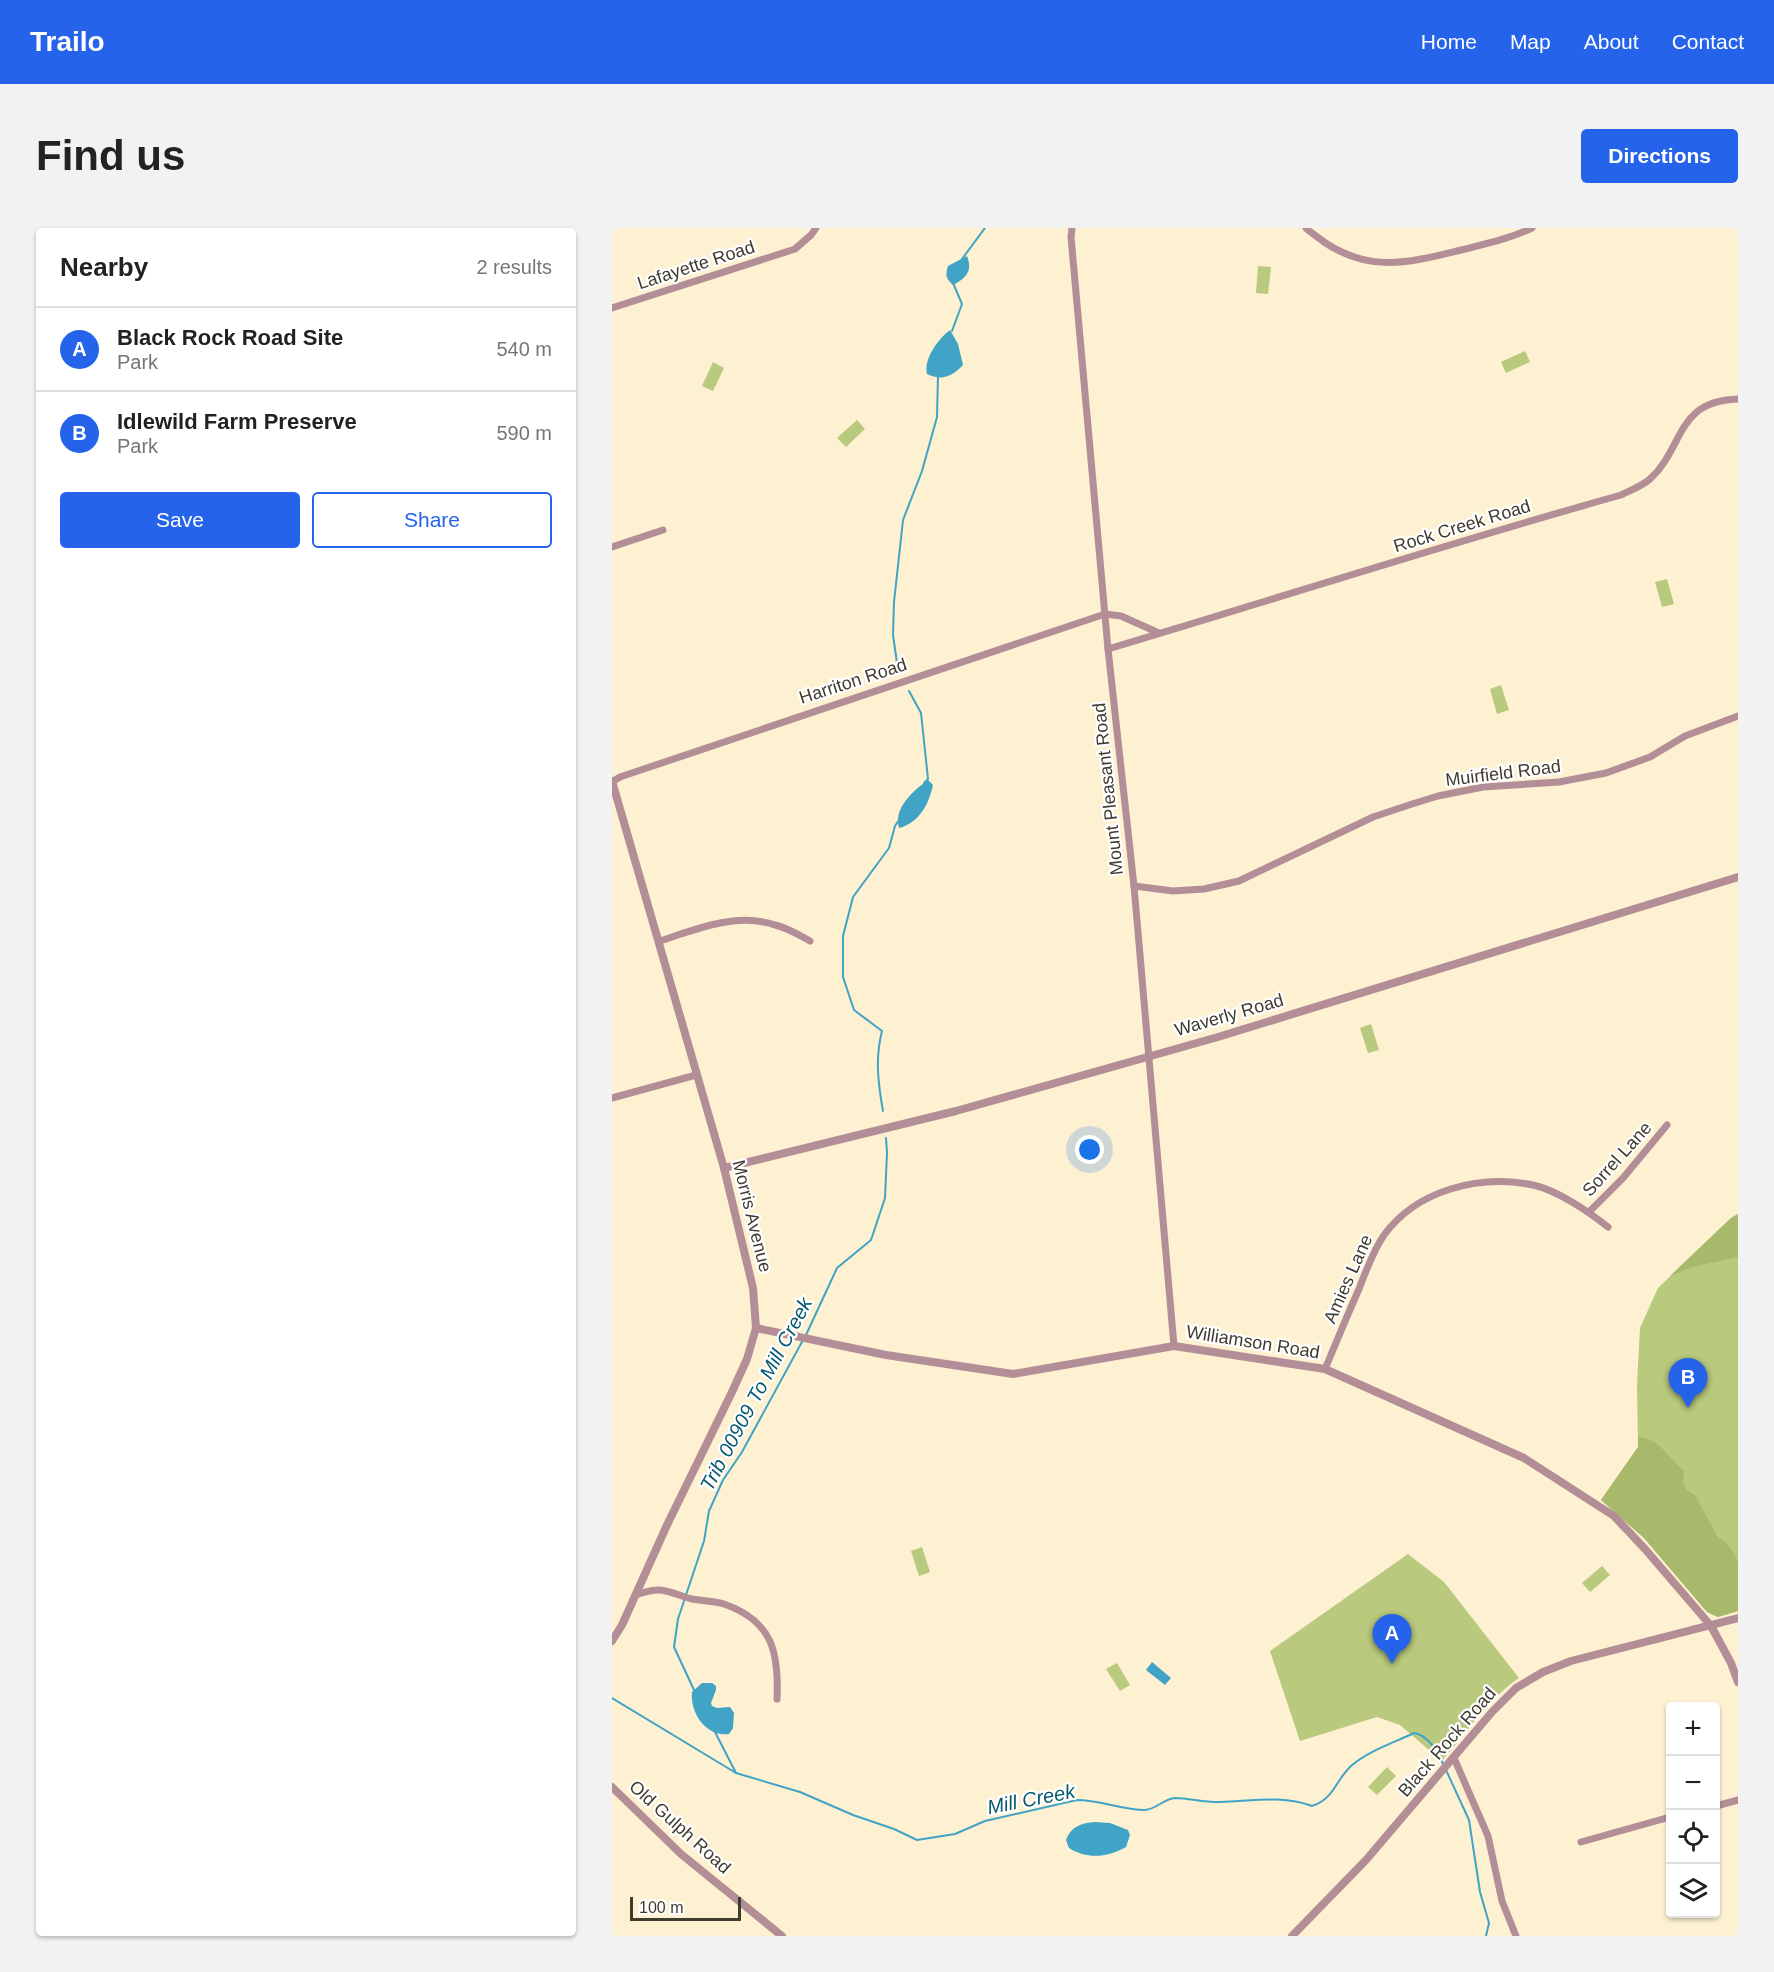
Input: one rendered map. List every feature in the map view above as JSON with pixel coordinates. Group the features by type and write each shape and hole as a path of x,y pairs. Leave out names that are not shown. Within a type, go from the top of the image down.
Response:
{"street":[{"name":"Lafayette Road","path":"612,308 795,249 816,228"},
{"name":"Mount Pleasant Road","path":"1072,228 1108,649 1134,886 1174,1346"},
{"path":"1306,228 1336,250 1350,256 1391,264 1416,261 1489,243 1532,228"},
{"name":"Rock Creek Road","path":"1108,649 1384,566 1486,532 1621,495 1650,478 1667,456 1683,428 1697,412 1708,405 1738,399"},
{"path":"612,547 663,530"},
{"path":"1105,614 1121,616 1159,633"},
{"name":"Harriton Road","path":"612,782 620,777 783,721 1105,614"},
{"name":"Muirfield Road","path":"1134,886 1173,891 1204,889 1239,881 1373,817 1412,804 1438,796 1484,787 1559,782 1606,773 1643,760 1685,736 1738,716"},
{"name":"Morris Avenue","path":"612,782 724,1167 753,1288 756,1328 747,1359 737,1381 612,1641"},
{"name":"Waverly Road","path":"724,1167 956,1111 1218,1037 1738,877"},
{"path":"660,941 714,924 736,921 774,924 810,941"},
{"path":"612,1098 696,1075"},
{"name":"Sorrel Lane","path":"1589,1212 1623,1178 1667,1125"},
{"name":"Amies Lane","path":"1325,1370 1379,1244 1399,1220 1424,1200 1450,1190 1485,1181 1534,1185 1568,1200 1589,1212 1608,1227"},
{"name":"Williamson Road","path":"756,1328 886,1355 1013,1374 1174,1346 1325,1370 1524,1458 1614,1516 1711,1626 1731,1663 1738,1682"},
{"path":"635,1595 658,1589 689,1599 723,1604 744,1614 762,1627 774,1649 778,1668 777,1699"},
{"name":"Black Rock Road","path":"1292,1936 1366,1860 1503,1700 1516,1688 1543,1672 1596,1654 1738,1618"},
{"path":"1448,1765 1488,1836 1502,1901 1516,1936"},
{"name":"Old Gulph Road","path":"612,1787 681,1854 782,1936"},
{"path":"1720,1805 1738,1800"},
{"path":"1581,1842 1666,1818"}],"green space":[{"path":"1258,266 1271,267 1268,294 1256,293"},
{"path":"1525,351 1530,362 1506,373 1501,362"},
{"path":"713,362 724,368 713,391 702,386"},
{"path":"857,420 865,429 846,447 837,438"},
{"path":"1667,579 1674,604 1662,607 1655,582"},
{"path":"1501,685 1509,710 1497,714 1490,689"},
{"path":"1371,1024 1379,1050 1368,1053 1360,1028"},
{"path":"1738,1214 1738,1611 1718,1617 1707,1612 1644,1538 1601,1500 1638,1447 1637,1385 1640,1328 1658,1288 1731,1218"},
{"path":"1738,1214 1738,1257 1692,1267 1670,1276 1731,1218"},
{"path":"1638,1437 1646,1438 1658,1445 1684,1471 1683,1482 1687,1490 1695,1495 1717,1536 1735,1555 1738,1563 1738,1611 1718,1617 1707,1612 1644,1538 1601,1500 1638,1447"},
{"path":"922,1547 930,1572 919,1576 911,1551"},
{"path":"1408,1554 1444,1582 1519,1678 1488,1705 1442,1761 1400,1725 1377,1717 1300,1741 1270,1651"},
{"path":"1602,1566 1610,1575 1590,1592 1582,1583"},
{"path":"1117,1663 1130,1685 1120,1691 1106,1669"},
{"path":"1387,1767 1396,1776 1377,1795 1368,1787"}],"water":[{"path":"967,256 969,270 962,280 953,285 947,277 948,266"},
{"path":"950,330 958,344 963,365 946,377 927,374 927,362 930,356 937,343"},
{"path":"928,780 933,785 926,806 912,822 899,828 899,814 902,807 916,789"},
{"path":"1152,1662 1171,1678 1165,1685 1146,1670"},
{"path":"702,1683 712,1683 716,1686 712,1706 730,1707 734,1713 733,1728 729,1734 713,1732 696,1715 692,1692"},
{"path":"1110,1823 1128,1830 1130,1835 1126,1847 1098,1856 1083,1854 1069,1848 1066,1840 1074,1828 1081,1824"}],"waterway":[{"name":"Trib 00909 To Mill Creek","path":"962,259 985,228"},
{"name":"Trib 00909 To Mill Creek","path":"952,331 962,304 953,283"},
{"name":"Trib 00909 To Mill Creek","path":"898,670 893,635 894,602 903,520 922,471 937,417 938,376"},
{"name":"Trib 00909 To Mill Creek","path":"909,691 921,713 928,779 924,783"},
{"name":"Trib 00909 To Mill Creek","path":"883,1111 878,1071 878,1051 882,1031 854,1010 843,977 843,936 853,897 889,848 899,820"},
{"name":"Trib 00909 To Mill Creek","path":"806,1335 837,1268 871,1240 885,1198 886,1138"},
{"name":"Trib 00909 To Mill Creek","path":"694,1690 674,1647 678,1619 704,1541 709,1511 723,1480 742,1452 803,1340"},
{"name":"Mill Creek","path":"612,1698 736,1773 800,1792 917,1840 955,1834 985,1821 1077,1800 1145,1810 1175,1798 1215,1802 1278,1800 1312,1806 1325,1799 1351,1766 1373,1752 1414,1733 1428,1741 1443,1764"},
{"name":"Trib 00909 To Mill Creek","path":"714,1730 736,1773"},
{"name":"Mill Creek","path":"1446,1770 1469,1820 1480,1892 1489,1923 1486,1936"}],"place":[{"name":"Idlewild Farm Preserve","path":"1688,1408"},
{"name":"Black Rock Road Site","path":"1392,1664"}]}
